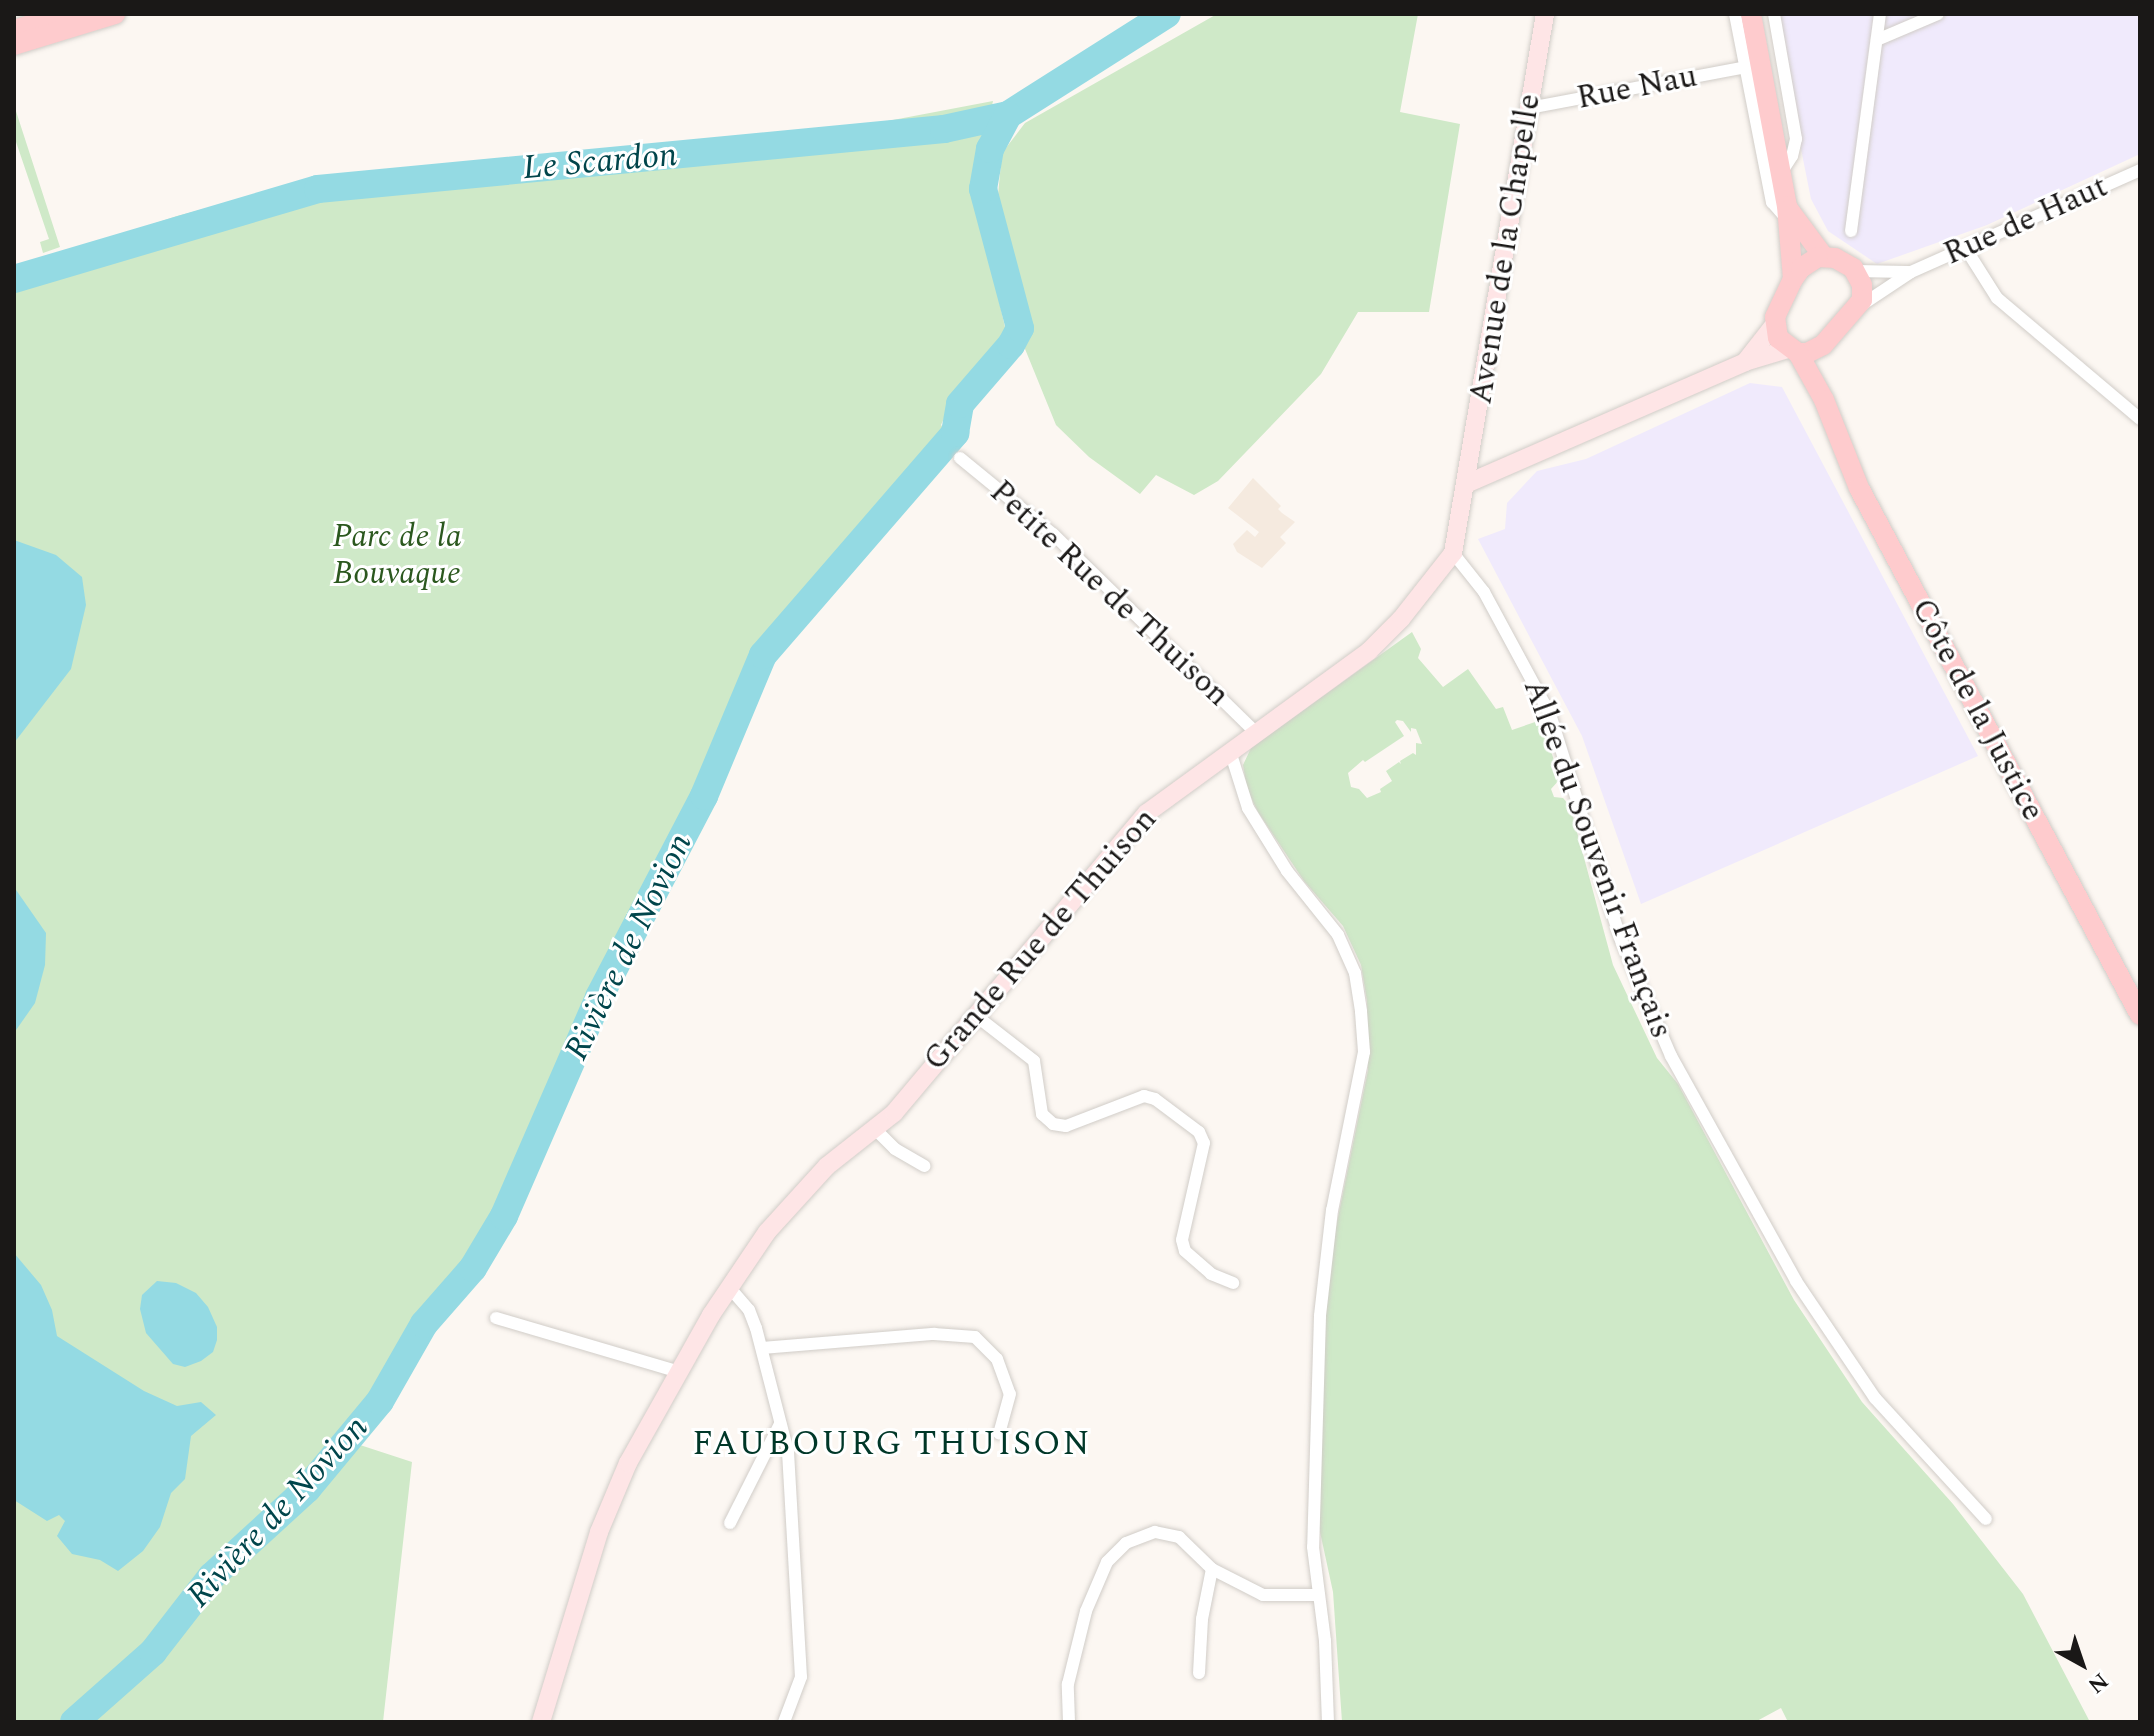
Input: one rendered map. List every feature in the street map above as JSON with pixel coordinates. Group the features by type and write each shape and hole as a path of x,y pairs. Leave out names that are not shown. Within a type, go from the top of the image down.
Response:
{"main road":[{"path":"14,30 66,14"},
{"path":"14,45 115,14"},
{"path":"1751,14 1788,214 1793,279"},
{"path":"1788,214 1823,256 1845,261 1856,271 1862,285 1860,306 1823,345 1807,353 1793,351 1778,338 1774,325 1793,279 1801,268 1823,256"},
{"name":"Côte de la Justice","path":"1823,345 1824,400"},
{"name":"Côte de la Justice","path":"1793,351 1824,400 1859,488 2140,1015"}],"street":[{"name":"Avenue de la Chapelle","path":"1466,484 1545,14"},
{"path":"1735,14 1772,202 1788,214"},
{"path":"1774,14 1796,139 1792,156 1781,173"},
{"path":"1851,231 1880,14"},
{"path":"1877,40 1938,14"},
{"name":"Rue Nau","path":"1529,108 1745,67"},
{"name":"Rue de Haut","path":"1860,306 1911,272 2140,170"},
{"path":"1966,249 1997,298 2140,419"},
{"name":"Rue de Haut","path":"1856,271 1911,272"},
{"path":"1745,362 1774,325"},
{"path":"1466,484 1745,362 1793,351"},
{"name":"Petite Rue de Thuison","path":"960,458 1053,534 1256,733"},
{"name":"Grande Rue de Thuison","path":"541,1722 599,1532 628,1463 729,1287 784,1211 827,1166 894,1113 1139,820 1369,651 1401,619 1453,553 1466,484"},
{"name":"Allée du Souvenir Français","path":"1453,553 1484,592 1550,714 1621,940 1678,1070 1796,1281 1875,1398 1986,1519"},
{"path":"1230,751 1248,808 1287,871 1338,935 1355,973 1361,1012 1364,1052 1332,1210 1320,1316 1313,1547 1328,1722"},
{"path":"975,1015 1034,1061 1042,1114 1053,1124 1066,1126 1144,1096 1155,1099 1199,1132 1204,1143 1182,1240 1185,1251 1211,1274 1233,1283"},
{"path":"875,1129 895,1149 924,1166"},
{"path":"729,1287 749,1310 762,1348 788,1452 801,1677 784,1722"},
{"path":"496,1318 679,1372"},
{"path":"762,1348 934,1334 975,1337 997,1359 1010,1394 999,1434"},
{"path":"730,1523 780,1424"},
{"path":"1069,1722 1068,1684 1086,1611 1107,1562 1126,1543 1155,1532 1179,1537 1212,1569 1263,1595 1319,1595"},
{"path":"1199,1673 1202,1619 1212,1569"}],"shaded area":[{"path":"1774,14 2140,14 2140,154 1987,225 1877,264 1828,231 1811,199"},
{"path":"1750,383 1782,387 1978,756 1641,904 1582,736 1478,539 1505,529 1507,503 1537,471 1586,459"},
{"path":"1253,478 1281,506 1278,509 1295,522 1280,537 1286,543 1262,568 1237,552 1233,544 1247,530 1255,537 1259,532 1228,508"}],"green space":[{"path":"1217,14 1418,14 1400,112 1460,124 1429,312 1358,312 1321,374 1218,481 1194,495 1156,475 1140,494 1089,457 1056,425 1023,344 1025,301 997,205 1002,153 1025,123"},
{"name":"Parc de la Bouvaque","path":"993,101 974,190 1007,336 953,398 941,425 955,441 770,660 709,797 604,1000 508,1219 474,1272 429,1325 360,1445 412,1462 383,1722 14,1722 14,270 177,216 323,178 877,123"},
{"path":"14,105 60,247 43,253 40,242 49,239 14,136"},
{"path":"1412,632 1421,649 1418,658 1443,687 1468,669 1496,709 1503,707 1512,730 1541,720 1560,779 1551,789 1554,797 1563,798 1570,806 1613,965 1657,1058 1678,1084 1794,1300 1862,1402 1953,1504 2023,1594 2090,1722 1788,1722 1781,1708 1755,1722 1342,1722 1333,1592 1317,1518 1322,1296 1368,1070 1367,1001 1361,965 1343,926 1304,881 1258,812 1247,789 1243,765 1251,748","holes":["1403,721 1411,732 1411,728 1416,729 1422,744 1416,743 1416,755 1413,753 1400,761 1401,764 1399,762 1386,771 1392,781 1380,789 1381,792 1367,798 1359,789 1351,787 1348,773 1363,760 1365,762 1404,736 1395,722"]}],"water":[{"path":"14,540 56,555 82,577 86,605 71,669 14,743"},
{"path":"14,887 46,933 45,965 35,1003 14,1033"},
{"path":"14,1253 41,1285 52,1310 57,1336 144,1391 177,1406 201,1402 216,1415 191,1436 185,1479 171,1493 160,1527 143,1551 118,1571 100,1560 72,1554 57,1536 65,1521 59,1515 47,1521 14,1500"},
{"path":"157,1281 176,1283 196,1293 208,1307 217,1327 217,1340 213,1352 201,1361 185,1367 173,1364 146,1333 140,1309 142,1295"}],"waterway":[{"name":"Le Scardon","path":"14,279 318,189 944,129 1008,115 1167,14"},
{"name":"Rivière de Novion","path":"74,1722 153,1652 212,1576 307,1489 380,1401 424,1324 473,1268 504,1216 599,997 704,796 763,655 955,433 960,404 1011,345 1020,328 983,189 990,149 1008,115"}],"district":[{"name":"FAUBOURG THUISON","path":"892,1445"}]}
